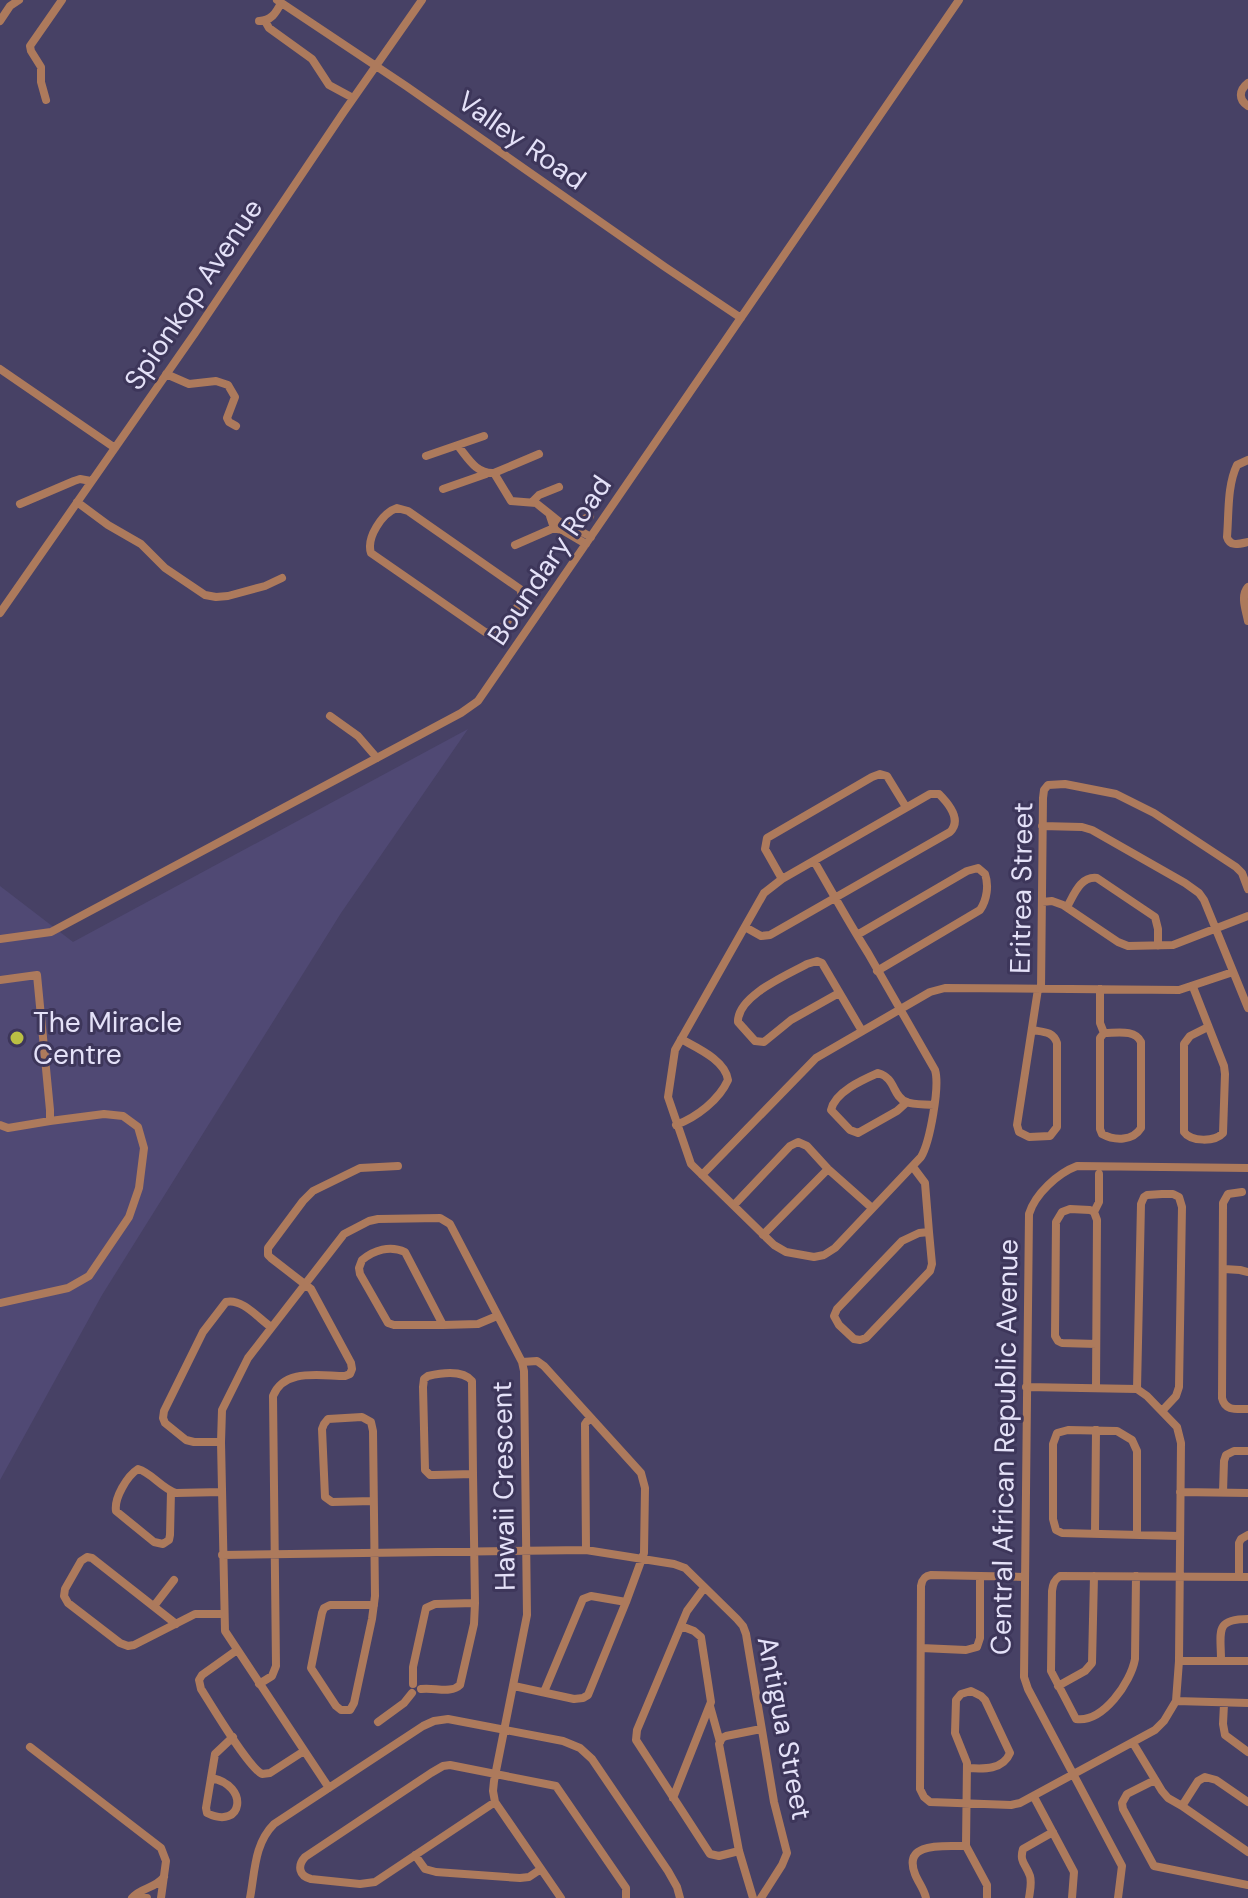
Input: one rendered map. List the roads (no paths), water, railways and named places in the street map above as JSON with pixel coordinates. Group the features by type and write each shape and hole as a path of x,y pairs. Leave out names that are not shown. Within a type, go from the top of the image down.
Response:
{"street":[{"path":"0,21 10,6 19,0"},
{"path":"46,100 41,67 30,46 62,0"},
{"name":"Spionkop Avenue","path":"0,613 422,0"},
{"name":"Boundary Road","path":"0,939 51,932 475,704 519,623 589,540 959,0"},
{"path":"279,2 274,15 262,21 312,59 325,82 353,98"},
{"name":"Valley Road","path":"279,2 376,65 741,318"},
{"path":"1245,87 1242,100 1248,106"},
{"path":"0,369 115,448"},
{"path":"166,374 189,384 216,381 228,385 235,397 227,418 236,426"},
{"path":"426,456 484,436"},
{"path":"458,446 476,468 490,473 511,501 539,505 566,528 589,540"},
{"path":"443,489 539,454"},
{"path":"1248,460 1237,465 1234,471 1227,537 1234,544 1248,542"},
{"path":"20,504 80,479 91,481"},
{"path":"532,502 539,495 559,487"},
{"path":"77,502 141,544 165,568 205,595 228,596 282,578"},
{"path":"399,508 408,511 520,589 519,623 495,633 485,632 371,553 370,541 376,525 391,510 399,508"},
{"path":"550,516 554,528"},
{"path":"515,545 554,528 566,528 590,516"},
{"path":"1248,587 1244,597 1248,621"},
{"path":"330,716 358,736 377,758"},
{"path":"782,879 765,849 767,838 872,777 885,775 906,807"},
{"name":"Eritrea Street","path":"1032,1030 1050,1033 1057,1043 1057,1127 1047,1137 1025,1136 1018,1129 1018,1121 1032,1030 1040,989 1043,793 1048,785 1065,784 1111,792 1154,813 1236,867 1248,889"},
{"path":"745,927 758,935 768,936 835,897 953,830 955,817 944,798 935,793 926,796 782,879 767,890 745,927 681,1039 674,1054 668,1091 676,1125 690,1162 763,1235 786,1252 820,1257 833,1250 913,1167 925,1150 938,1084 936,1073 857,935 835,897 814,861"},
{"path":"1042,826 1092,830 1199,893 1248,1008"},
{"path":"857,935 967,871 978,868 985,874 985,900 980,910 877,971"},
{"path":"1067,907 1084,880 1097,878 1155,917 1158,946"},
{"path":"1042,902 1052,901 1067,907 1128,946 1173,945 1248,916"},
{"path":"839,993 791,1020 764,1042 755,1041 738,1022 739,1012 756,994 814,961 822,963 862,1031"},
{"path":"702,1175 810,1063 924,995 941,989 1179,990 1233,972"},
{"path":"0,980 37,975 50,1121"},
{"path":"1193,987 1225,1071 1224,1129 1217,1138 1190,1138 1184,1132 1184,1044 1190,1036 1208,1027"},
{"path":"1100,989 1100,1023 1104,1033"},
{"path":"1104,1033 1133,1034 1141,1042 1141,1128 1130,1138 1109,1137 1102,1134 1100,1129 1100,1038 1104,1033"},
{"path":"676,1125 695,1117 728,1080 727,1071 714,1059 681,1039"},
{"path":"907,1102 858,1133 850,1130 831,1110 841,1094 878,1073 889,1078 900,1097 907,1102 934,1105"},
{"path":"0,1125 8,1128 104,1114 123,1116 138,1127 144,1148 139,1188 129,1217 89,1276 68,1288 0,1303"},
{"path":"734,1205 795,1143 805,1144 872,1208"},
{"path":"259,1684 272,1676 276,1666 274,1393 283,1381 292,1377 345,1376 352,1371 351,1363 314,1294 271,1258 268,1252 271,1242 316,1189 360,1168 398,1166"},
{"name":"Central African Republic Avenue","path":"1118,1898 1122,1866 1025,1683 1023,1669 1028,1219 1034,1202 1062,1174 1077,1166 1248,1168"},
{"path":"913,1167 926,1186 932,1264 930,1271 866,1338 853,1338 836,1320 834,1315 837,1309 902,1241 929,1232"},
{"path":"763,1235 828,1169"},
{"path":"1096,1387 1097,1220 1094,1212 1099,1202 1099,1174"},
{"path":"1242,1192 1228,1194 1223,1203 1223,1401 1230,1409 1248,1409"},
{"path":"1137,1389 1141,1204 1147,1195 1173,1194 1180,1200 1182,1211 1180,1379 1178,1393 1162,1411"},
{"path":"1094,1212 1068,1210 1057,1219 1055,1333 1062,1343 1096,1344"},
{"name":"Hawaii Crescent","path":"329,1788 226,1633 222,1555 222,1410 246,1362 335,1244 350,1231 373,1220 440,1218 450,1224 524,1371 527,1619 493,1787 495,1802"},
{"path":"443,1325 405,1252 400,1249 381,1250 362,1260 360,1274 388,1323 394,1325 443,1325 478,1324 497,1316"},
{"path":"1224,1269 1248,1272"},
{"path":"221,1442 186,1440 165,1423 164,1411 203,1332 226,1302 238,1302 271,1327"},
{"path":"514,1686 578,1699 588,1695 645,1552 643,1476 541,1363 522,1362"},
{"path":"415,1689 452,1690 459,1687 474,1624 475,1603 472,1381 462,1374 428,1376 424,1379 423,1387 425,1470 430,1475 473,1474"},
{"path":"1024,1577 931,1575 924,1578 921,1586 921,1792 930,1802 1014,1805 1034,1797 1161,1725 1176,1701 1180,1492 1180,1435 1177,1427 1137,1389 1026,1387"},
{"path":"373,1501 332,1502 326,1498 322,1429 328,1419 362,1417 371,1422 373,1431 374,1605 354,1703 350,1710 341,1710 312,1669 322,1613 330,1605 374,1605"},
{"path":"586,1550 585,1427 590,1417"},
{"path":"1095,1533 1096,1430"},
{"path":"1137,1534 1136,1447 1132,1440 1121,1432 1060,1431 1054,1436 1053,1444 1055,1528 1062,1533 1179,1536"},
{"path":"1223,1492 1226,1455 1234,1451 1248,1451"},
{"path":"171,1491 170,1535 163,1544 154,1542 116,1511 115,1502 135,1470 144,1471 176,1493 222,1492"},
{"path":"1180,1492 1248,1493"},
{"path":"1136,1576 1133,1669 1109,1706 1086,1720 1076,1719 1051,1671 1053,1583 1060,1576 1179,1575 1244,1576 1239,1543 1248,1535"},
{"name":"Antigua Street","path":"222,1555 586,1550 682,1566 737,1619 744,1630 774,1802 787,1853 761,1898"},
{"path":"176,1624 87,1557 81,1561 64,1594 68,1603 128,1646 135,1644 197,1614 224,1614"},
{"path":"921,1648 966,1650 977,1647 980,1638 980,1576"},
{"path":"1058,1686 1085,1671 1092,1663 1094,1576"},
{"path":"154,1606 174,1580"},
{"path":"704,1588 690,1605 636,1737 638,1745 710,1854 715,1856 739,1851"},
{"path":"544,1692 583,1599 591,1596 626,1602"},
{"path":"378,1722 404,1703 415,1689 413,1667 426,1608 433,1604 475,1603"},
{"path":"1221,1660 1224,1622 1248,1619"},
{"path":"673,1798 712,1696 702,1640 697,1633 681,1626"},
{"path":"237,1650 202,1675 199,1683 254,1770 262,1774 270,1773 304,1751"},
{"path":"1179,1661 1248,1661"},
{"path":"968,1768 997,1766 1007,1760 1010,1753 985,1700 971,1691 958,1697 954,1707 955,1733 968,1768 966,1846 987,1885 987,1898"},
{"path":"1176,1701 1248,1703"},
{"path":"1224,1704 1225,1735 1248,1752"},
{"path":"710,1706 720,1742 739,1851 753,1898"},
{"path":"250,1898 257,1853 264,1836 274,1824 423,1726 453,1719 563,1741 588,1754 668,1871 680,1898"},
{"path":"720,1742 729,1735 761,1729"},
{"path":"211,1778 225,1781 233,1791 238,1806 232,1814 216,1817 207,1813 206,1808 215,1752 233,1737"},
{"path":"1133,1743 1168,1798 1248,1852"},
{"path":"30,1747 161,1848 166,1857 161,1898"},
{"path":"561,1898 495,1802 368,1884 307,1878 300,1868 305,1857 443,1766 455,1766 552,1784 559,1788 626,1888 626,1898"},
{"path":"1182,1806 1198,1781 1205,1777 1216,1780 1248,1802"},
{"path":"1155,1780 1127,1794 1122,1803 1154,1866 1248,1885"},
{"path":"1034,1797 1074,1872 1072,1898"},
{"path":"1029,1898 1031,1880 1021,1860 1021,1853 1053,1832"},
{"path":"926,1898 914,1871 918,1852 927,1847 966,1846"},
{"path":"415,1855 425,1869 436,1872 520,1878 529,1877 541,1869"},
{"path":"135,1898 140,1891 154,1887 164,1877"},
{"path":"135,1898 147,1898"}],"place":[{"name":"The Miracle Centre","path":"17,1038"}]}
